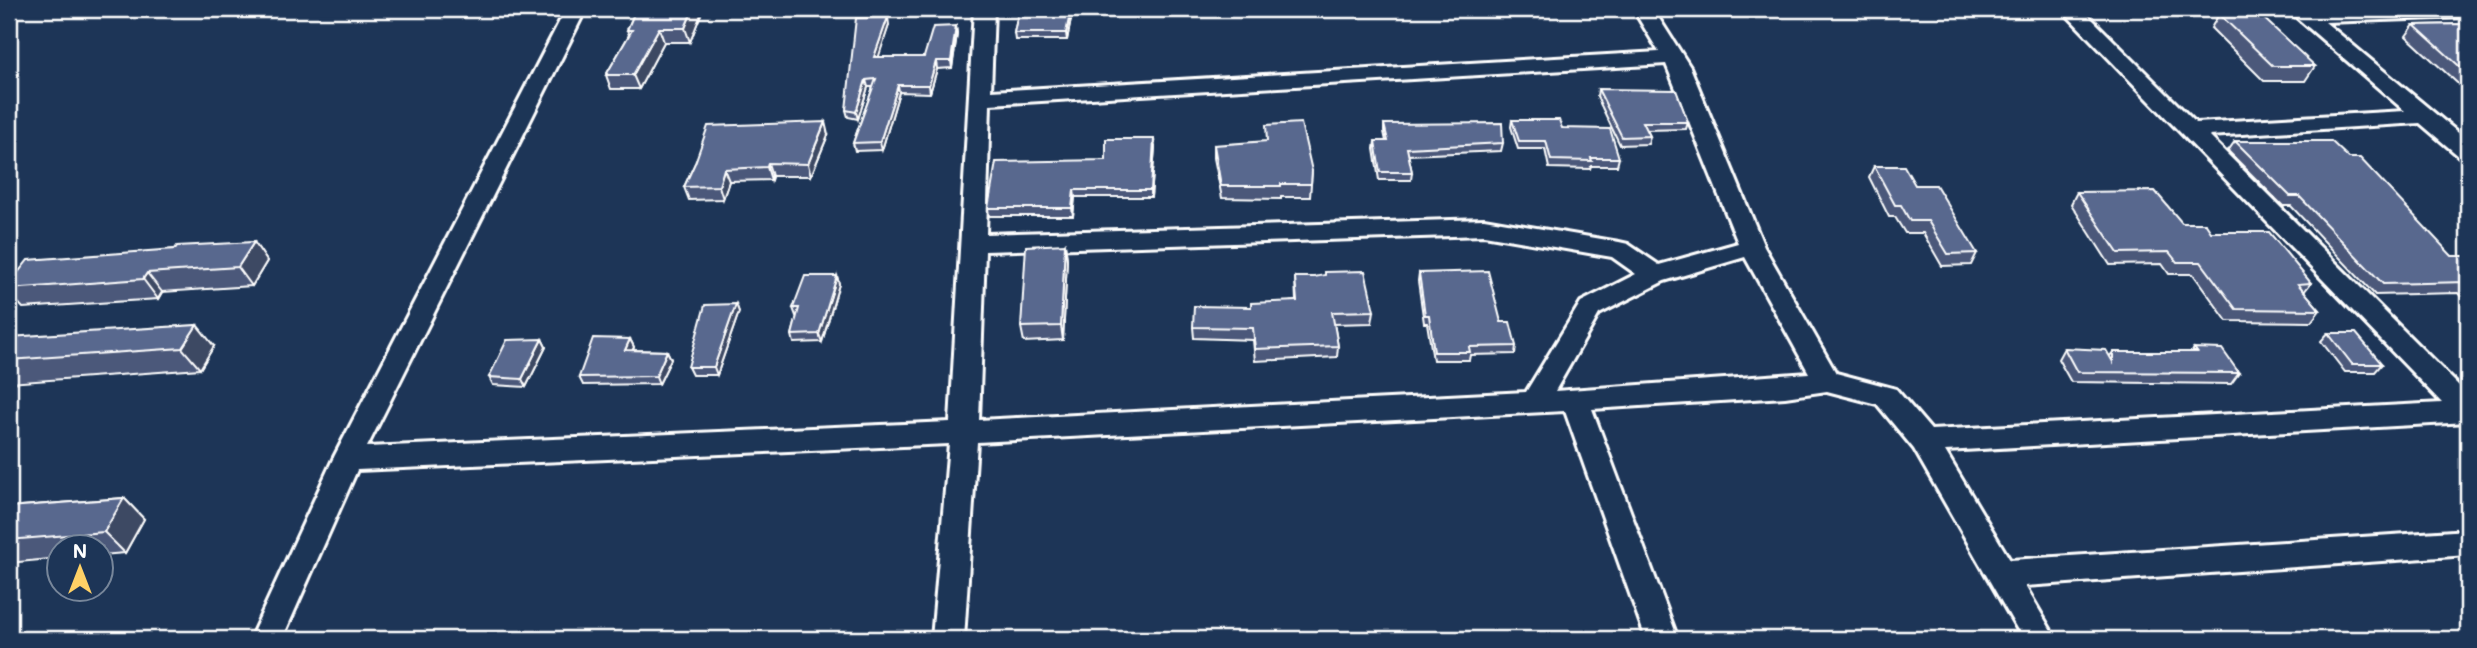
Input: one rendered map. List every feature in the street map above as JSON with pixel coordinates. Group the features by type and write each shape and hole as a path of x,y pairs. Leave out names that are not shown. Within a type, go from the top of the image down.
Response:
{"street":[{"path":"266,639 347,459 576,9"},
{"path":"948,639 964,432 984,9"},
{"path":"1643,9 1673,57 1752,247 1827,381"},
{"path":"1924,441 2468,412 2071,9"},
{"path":"2302,13 2468,10"},
{"path":"2302,13 2468,152"},
{"path":"980,98 1673,57"},
{"path":"2190,130 2426,116"},
{"path":"974,243 1484,227 1619,250 1655,275"},
{"path":"1535,401 1590,308 1655,275 1752,247"},
{"path":"347,459 964,432 1575,400 1785,387 1827,381 1885,396 1924,441 2040,639"},
{"path":"1575,400 1662,639"},
{"path":"2003,574 2468,543"}],"building":[{"path":"636,9 693,9 685,28 659,28 633,75 606,75 632,30 627,30"},
{"path":"1019,9 1071,9 1066,33 1014,33"},
{"path":"2258,13 2315,66 2273,66 2219,14"},
{"path":"888,17 874,57 924,57 933,27 956,26 951,61 936,61 929,85 898,85 880,142 853,143 876,79 866,80 856,112 846,110 856,18"},
{"path":"2468,24 2468,74 2414,25"},
{"path":"1598,89 1676,90 1688,122 1643,122 1650,136 1622,137"},
{"path":"1512,120 1559,120 1562,128 1610,129 1619,158 1591,158 1592,161 1551,160 1546,141 1519,141"},
{"path":"825,122 808,164 768,163 767,167 724,169 719,186 684,187 708,126"},
{"path":"1301,123 1312,171 1311,184 1221,186 1214,145 1267,141 1266,125"},
{"path":"1502,123 1503,143 1407,148 1412,172 1380,172 1375,141 1388,141 1384,124"},
{"path":"1106,139 1154,139 1151,190 1074,190 1072,208 988,208 996,162 1106,160"},
{"path":"2235,141 2331,141 2349,158 2360,158 2452,256 2468,256 2468,284 2383,284 2299,196 2290,196"},
{"path":"1874,166 1904,166 1915,185 1936,185 1977,253 1948,254 1928,221 1910,221 1901,205 1895,205"},
{"path":"2155,191 2182,223 2205,223 2211,232 2269,232 2311,283 2298,284 2320,310 2236,309 2201,262 2177,262 2169,252 2118,253 2077,192"},
{"path":"254,242 238,267 147,273 143,279 9,289 9,284 28,260 175,249 177,246"},
{"path":"1065,244 1061,326 1021,327 1026,246"},
{"path":"1365,271 1374,311 1332,312 1338,346 1255,349 1253,328 1193,327 1194,306 1251,307 1251,303 1297,301 1295,277 1314,277 1325,275 1325,272"},
{"path":"1488,271 1501,322 1510,322 1516,346 1469,347 1470,352 1434,352 1419,273"},
{"path":"805,276 837,276 819,334 792,335 799,308 793,308"},
{"path":"736,304 714,367 688,367 705,305"},
{"path":"197,325 182,348 9,360 9,337"},
{"path":"2328,333 2356,333 2382,364 2352,364"},
{"path":"593,338 630,339 625,350 667,351 656,376 579,377"},
{"path":"542,339 522,379 489,377 507,340"},
{"path":"2064,348 2106,350 2113,362 2113,352 2197,352 2194,348 2222,349 2239,373 2077,372"},
{"path":"124,498 104,532 46,532 46,537 9,540 9,507"}]}
